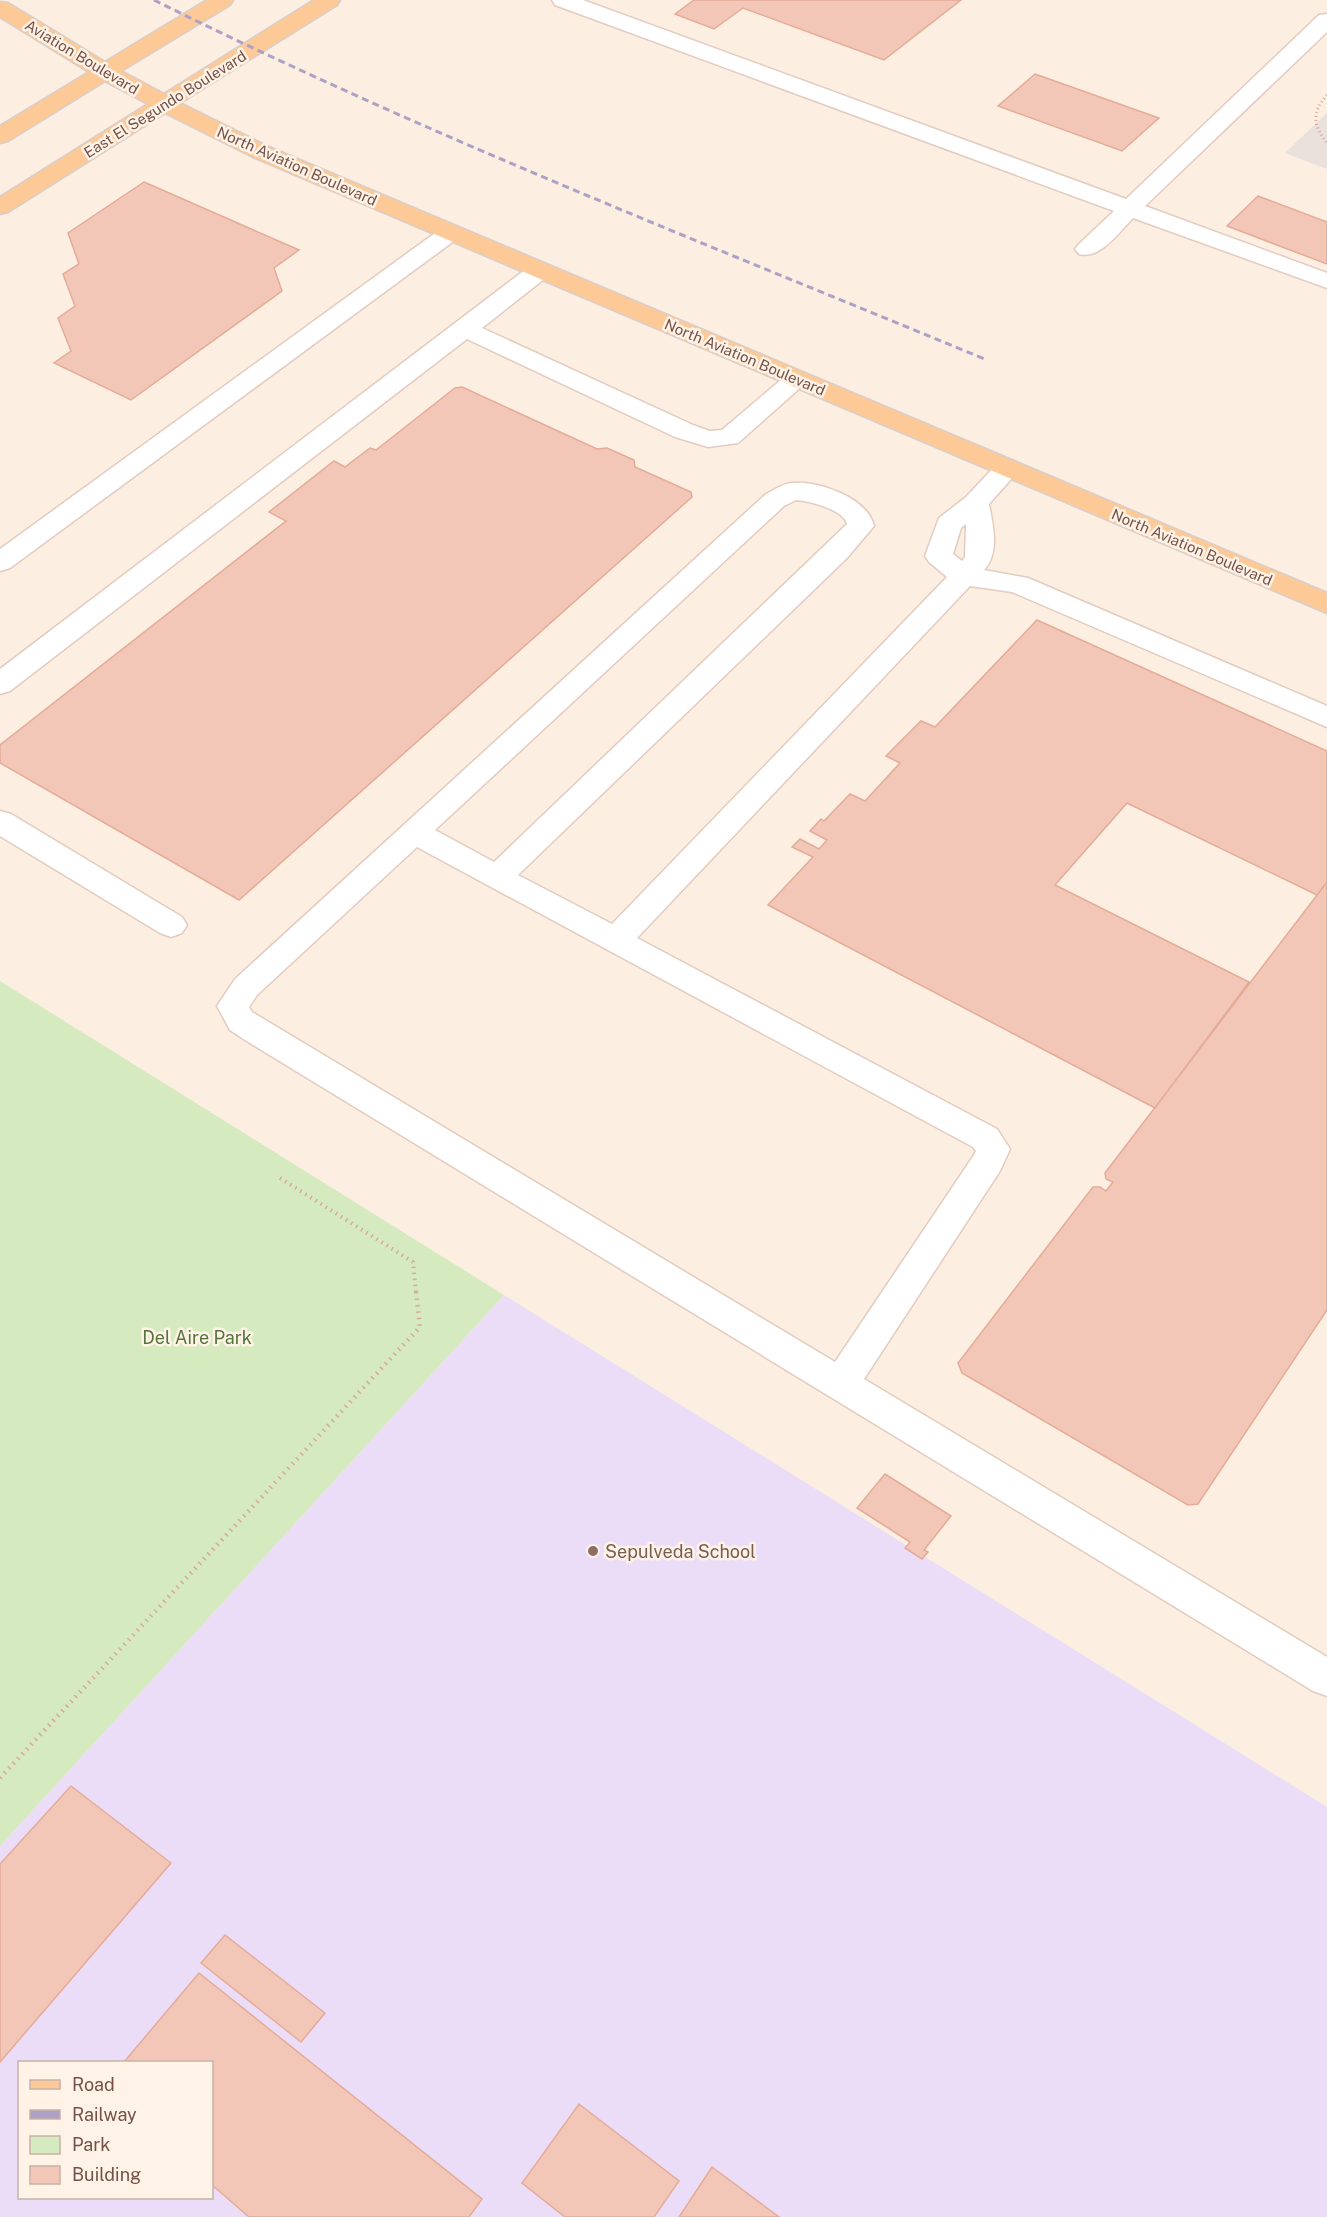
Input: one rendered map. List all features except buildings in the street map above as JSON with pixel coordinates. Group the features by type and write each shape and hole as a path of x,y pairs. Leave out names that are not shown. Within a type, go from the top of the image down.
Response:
{"main road":[{"path":"0,136 222,0"},
{"name":"East El Segundo Boulevard","path":"0,207 329,0"},
{"name":"Aviation Boulevard","path":"0,8 104,72 164,105"},
{"name":"North Aviation Boulevard","path":"164,105 261,152 1327,604"}],"lane":[{"path":"563,0 1327,281"},
{"path":"1087,249 1327,20"},
{"path":"0,562 450,233"},
{"path":"0,684 539,271"},
{"path":"465,329 684,431 708,439 729,437 797,379"},
{"path":"616,940 979,559 980,526 975,503 1007,469"},
{"path":"497,877 837,552 861,526 859,517 852,510 816,493 792,491 775,500 246,987 233,1005 241,1021 1327,1678"},
{"path":"964,576 1018,584 1327,717"},
{"path":"0,822 171,925"},
{"path":"414,832 985,1138 993,1149 988,1161 841,1384"}],"path":[{"path":"1327,95 1316,105 1313,119 1316,129 1327,143"},
{"path":"0,1778 420,1327 413,1262 280,1178"}],"shaded area":[{"path":"1327,113 1327,169 1285,153"},
{"name":"Sepulveda School","path":"504,1295 1327,1807 1327,2217 0,2217 0,1846"}],"green space":[{"name":"Del Aire Park","path":"0,981 504,1295 0,1846"}],"railway":[{"path":"154,0 359,97 463,143 987,360"}],"place":[{"name":"Sepulveda School","path":"593,1551"}]}
